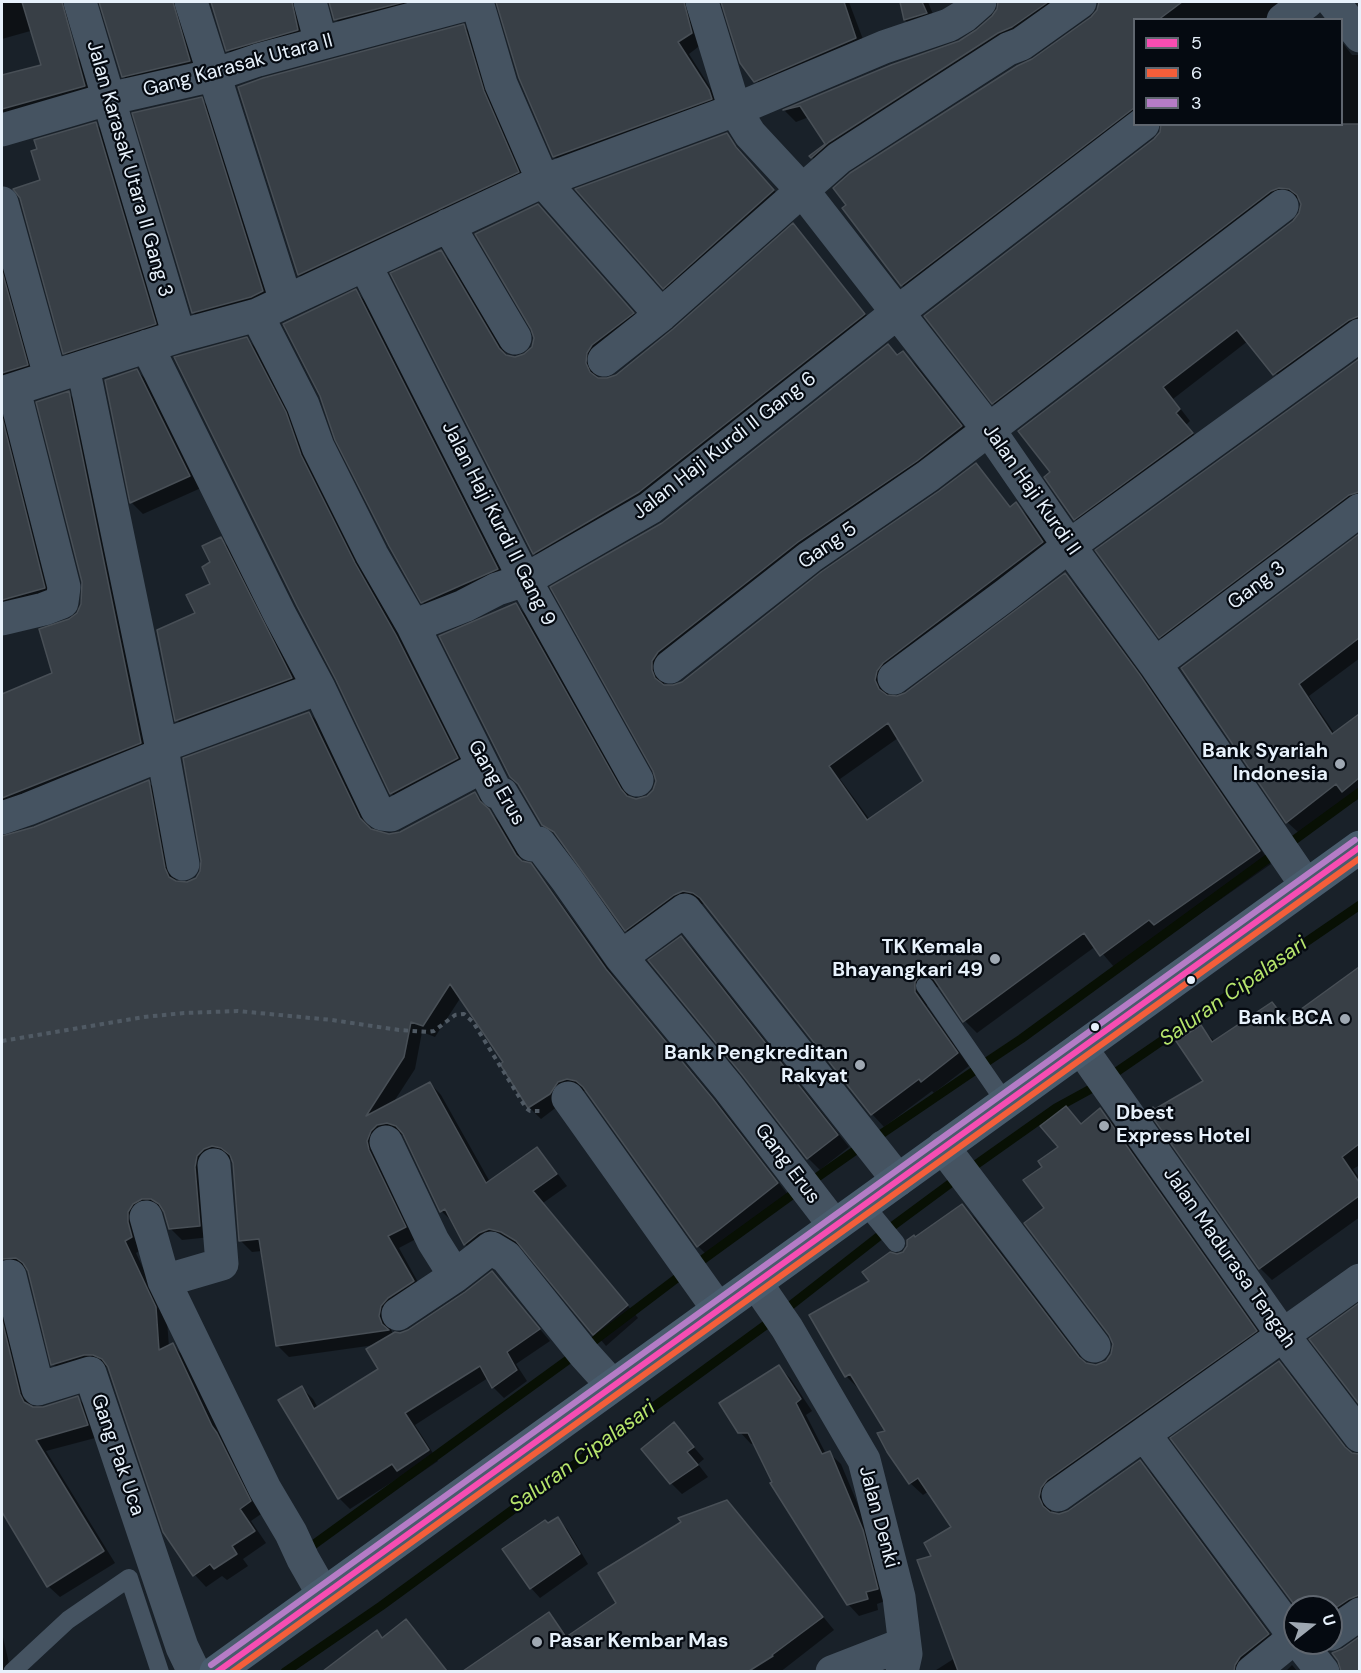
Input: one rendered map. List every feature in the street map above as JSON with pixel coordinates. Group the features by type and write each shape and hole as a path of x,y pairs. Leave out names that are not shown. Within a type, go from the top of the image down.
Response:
{"main road":[{"path":"216,1671 1359,847"}],"street":[{"name":"Jalan Karasak Utara II Gang 3","path":"80,2 179,336"},
{"path":"191,2 286,302"},
{"path":"310,2 321,44"},
{"name":"Gang Karasak Utara II","path":"2,130 108,99 214,75 258,60 476,2"},
{"path":"476,2 501,84 543,181 660,315"},
{"name":"Jalan Haji Kurdi II","path":"702,2 735,110 750,134 802,190 989,430 1155,664 1306,885"},
{"path":"2,619 44,609 62,602 64,587 8,391 179,336 257,315 543,181 735,110 884,47 949,25 980,2"},
{"path":"604,360 660,315 839,158 1008,49 1021,44 1080,2"},
{"path":"1286,18 1307,2"},
{"path":"1333,2 1359,36"},
{"name":"Jalan Haji Kurdi II Gang 6","path":"413,627 464,606 497,589 525,580 650,508 898,312 1140,126"},
{"path":"2,203 50,376"},
{"name":"Gang 5","path":"670,667 810,557 928,476 1282,206"},
{"path":"448,225 515,338"},
{"name":"Jalan Haji Kurdi II Gang 9","path":"365,265 525,580 637,780"},
{"name":"Gang Erus","path":"257,315 303,405 318,447 372,555 413,627 496,792 502,794 532,845 539,843 621,957 728,1087 834,1226"},
{"path":"894,678 1359,335"},
{"path":"147,346 280,615 319,688 377,810 382,814 391,815 483,766"},
{"path":"83,367 163,750 183,864"},
{"name":"Gang 3","path":"1155,664 1359,510"},
{"path":"2,818 28,809 163,750 319,688"},
{"path":"621,957 685,910 898,1180"},
{"name":"Jalan Madurasa Tengah","path":"1080,1048 1282,1334 1359,1436"},
{"path":"568,1098 718,1309"},
{"path":"386,1142 433,1241 456,1276"},
{"path":"944,1147 1094,1346"},
{"path":"164,1281 222,1264 214,1165"},
{"path":"146,1217 164,1281 265,1489 323,1594"},
{"path":"398,1314 456,1276 491,1248 506,1257 612,1385"},
{"name":"Gang Pak Uca","path":"2,1278 10,1276 38,1389 90,1373 182,1647 194,1671"},
{"path":"1058,1495 1359,1280"},
{"name":"Jalan Denki","path":"756,1282 864,1460 899,1598 903,1658"},
{"path":"1144,1434 1283,1609"},
{"path":"1343,1625 1359,1614"},
{"path":"1252,1671 1293,1655"},
{"path":"832,1671 903,1658"}],"lane":[{"path":"925,986 1005,1102"},
{"path":"864,1204 896,1244"},
{"path":"12,1671 68,1620 129,1578 160,1671"}],"path":[{"path":"2,1041 133,1019 184,1013 238,1011 428,1032 434,1031 455,1015 464,1014 473,1022 526,1108 538,1112 558,1098 568,1098"}],"building":[{"path":"22,2 62,2 85,86 2,109 2,75 41,65"},
{"path":"99,2 173,2 190,61 122,77"},
{"path":"211,2 292,2 298,30 226,51"},
{"path":"329,2 404,2 334,20"},
{"path":"496,2 684,2 692,33 678,42 709,90 712,99 553,157 519,78"},
{"path":"721,2 844,2 856,38 754,82 740,63"},
{"path":"900,2 922,2 927,13 904,20"},
{"path":"998,2 1048,2 829,142 811,158 809,156 825,144 800,106 783,110 891,65 959,41 992,16 997,9"},
{"path":"1099,2 1182,2 1161,18 1133,18 1133,109 901,286 842,208 846,205 833,188 850,173 1017,66 1032,59 1091,17 1097,10"},
{"path":"464,24 484,91 519,172 298,275 238,87 263,78"},
{"path":"202,97 263,291 251,297 192,313 132,113"},
{"path":"96,122 156,324 63,354 20,198 13,189 40,180 31,151 37,149 34,140"},
{"path":"1343,124 1359,124 1359,316 1349,320 1273,375 1237,330 1163,387 1180,409 1176,413 1193,433 1074,520 1044,477 1050,472 1018,431 1293,221 1299,213 1301,204 1297,195 1289,189 1279,188 1271,191 992,404 924,316 1154,139 1160,132 1161,126 1343,126"},
{"path":"727,133 736,147 774,190 663,289 575,189"},
{"path":"538,204 634,313 592,345 587,353 586,363 590,372 598,378 616,375 673,329 793,223 865,314 639,492 533,554 390,273 441,250 499,348 506,355 515,357 524,354 532,347 534,338 531,329 475,234"},
{"path":"2,271 28,365 2,373"},
{"path":"356,289 498,569 421,603 335,440 320,396 283,324"},
{"path":"247,337 286,412 301,455 355,563 396,635 458,758 390,794 336,680 174,357"},
{"path":"888,344 897,355 903,351 962,426 917,461 798,542 658,652 652,661 655,678 664,685 682,682 821,572 976,463 1010,507 1016,502 1043,542 883,663 877,671 875,680 879,689 887,695 897,696 905,693 1065,573 1140,675 1260,851 1154,925 1149,920 1100,956 1084,933 963,1022 934,979 925,975 919,976 915,982 915,992 958,1053 921,1082 919,1079 871,1115 700,898 693,893 683,891 674,895 625,931 554,832 542,825 518,784 510,777 439,636 516,603 621,789 627,796 636,799 647,796 653,790 656,781 653,771 550,587 662,523","holes":["888,723 923,781 867,820 829,766"]},
{"path":"1359,359 1359,492 1349,495 1159,638 1095,550"},
{"path":"137,369 190,476 130,503 105,380"},
{"path":"69,391 141,743 2,798 2,694 52,673 39,629 69,619 77,613 81,604 82,582 36,402"},
{"path":"2,417 45,588 2,600"},
{"path":"1359,534 1359,638 1299,684 1332,734 1359,714 1359,778 1342,792 1336,784 1286,823 1181,668"},
{"path":"221,537 292,678 175,721 157,630 195,613 186,595 210,584 202,567 210,562 202,546"},
{"path":"309,712 360,818 371,829 389,834 400,832 475,792 480,801 489,809 516,855 522,861 531,863 606,969 713,1099 778,1183 697,1247 583,1087 576,1081 567,1079 558,1082 550,1094 528,1108 500,1064 503,1062 450,984 423,1026 411,1022 404,1057 366,1116 430,1082 486,1183 537,1147 557,1174 533,1191 628,1305 593,1335 516,1241 501,1232 489,1229 479,1233 464,1245 445,1209 440,1212 403,1134 396,1126 387,1123 377,1125 371,1131 367,1141 369,1150 406,1227 388,1236 414,1281 388,1298 381,1306 379,1316 382,1324 389,1330 276,1346 259,1239 239,1241 233,1163 230,1155 221,1148 212,1146 204,1149 197,1156 195,1167 200,1226 169,1229 159,1204 151,1199 142,1199 133,1204 128,1212 132,1237 125,1241 156,1307 159,1350 173,1343 251,1501 240,1509 255,1531 232,1546 237,1554 214,1569 210,1564 193,1576 163,1532 108,1367 102,1359 93,1355 84,1355 51,1365 28,1271 16,1258 2,1259 2,836 34,827 149,780 165,868 169,877 176,881 187,882 196,878 200,871 201,861 183,758"},
{"path":"681,936 838,1135 807,1159 743,1076 648,960"},
{"path":"1359,967 1359,1144 1342,1157 1359,1182 1359,1196 1259,1269 1148,1111 1203,1081 1176,1041 1201,1025 1212,1042 1272,1002 1286,1020"},
{"path":"1066,1106 1081,1124 1100,1108 1257,1331 1047,1480 1041,1488 1039,1497 1043,1506 1050,1512 1059,1514 1068,1511 1140,1460 1269,1634 1240,1657 1234,1671 958,1671 917,1560 931,1556 924,1543 951,1527 918,1478 909,1484 887,1452 877,1433 885,1431 850,1374 845,1377 809,1315 869,1281 862,1272 890,1252 897,1254 903,1252 907,1246 907,1240 914,1235 915,1237 962,1204 1079,1357 1086,1363 1096,1365 1106,1361 1111,1354 1113,1344 1109,1335 1024,1223 1044,1208 1023,1180 1042,1167 1038,1161 1058,1147 1040,1126"},
{"path":"492,1271 540,1329 507,1352 517,1370 492,1388 480,1366 405,1413 429,1450 397,1471 392,1464 338,1499 278,1400 302,1386 314,1409 378,1369 366,1349 395,1332 408,1330"},
{"path":"1359,1303 1359,1404 1309,1339"},
{"path":"2,1320 24,1402 33,1407 43,1407 78,1396 88,1425 36,1440 104,1551 47,1587 2,1512"},
{"path":"1279,1361 1345,1447 1352,1453 1359,1454 1359,1595 1343,1603 1343,1595 1287,1595 1170,1438"},
{"path":"779,1365 801,1399 796,1403 822,1454 830,1451 863,1530 878,1589 866,1592 868,1599 847,1605 770,1483 772,1482 748,1433 738,1433 719,1403"},
{"path":"674,1422 694,1447 687,1452 698,1465 670,1484 641,1449"},
{"path":"727,1500 823,1617 773,1656 749,1671 463,1671 549,1612 566,1637 616,1603 598,1573 681,1522 678,1518"},
{"path":"558,1517 580,1554 530,1589 502,1549 545,1520 548,1523"},
{"path":"406,1619 447,1671 323,1671 377,1630 382,1638"},
{"path":"1359,1637 1359,1671 1341,1671 1334,1655 1343,1655 1343,1648"}],"waterway":[{"path":"1286,846 1360,792"},
{"path":"985,1063 1277,852"},
{"name":"Saluran Cipalasari","path":"1109,1077 1360,905"},
{"path":"874,1139 974,1071"},
{"name":"Saluran Cipalasari","path":"967,1171 1056,1108 1098,1085"},
{"path":"809,1183 863,1145"},
{"name":"Saluran Cipalasari","path":"890,1228 959,1177"},
{"path":"694,1266 800,1189"},
{"name":"Saluran Cipalasari","path":"285,1672 381,1606 767,1324 878,1237"},
{"path":"586,1347 685,1272"},
{"path":"307,1543 309,1548 576,1354"}],"transit line":[{"name":"3","path":"211,1665 1355,840"},
{"name":"5","path":"217,1672 1360,847"},
{"name":"6","path":"232,1672 1360,858"}],"place":[{"name":"Bank Syariah Indonesia","path":"1340,764"},
{"name":"TK Kemala Bhayangkari 49","path":"995,959"},
{"name":"Bank BCA","path":"1345,1019"},
{"name":"Bank Pengkreditan Rakyat","path":"860,1065"},
{"name":"Dbest Express Hotel","path":"1104,1126"},
{"name":"Pasar Kembar Mas","path":"537,1642"}]}
